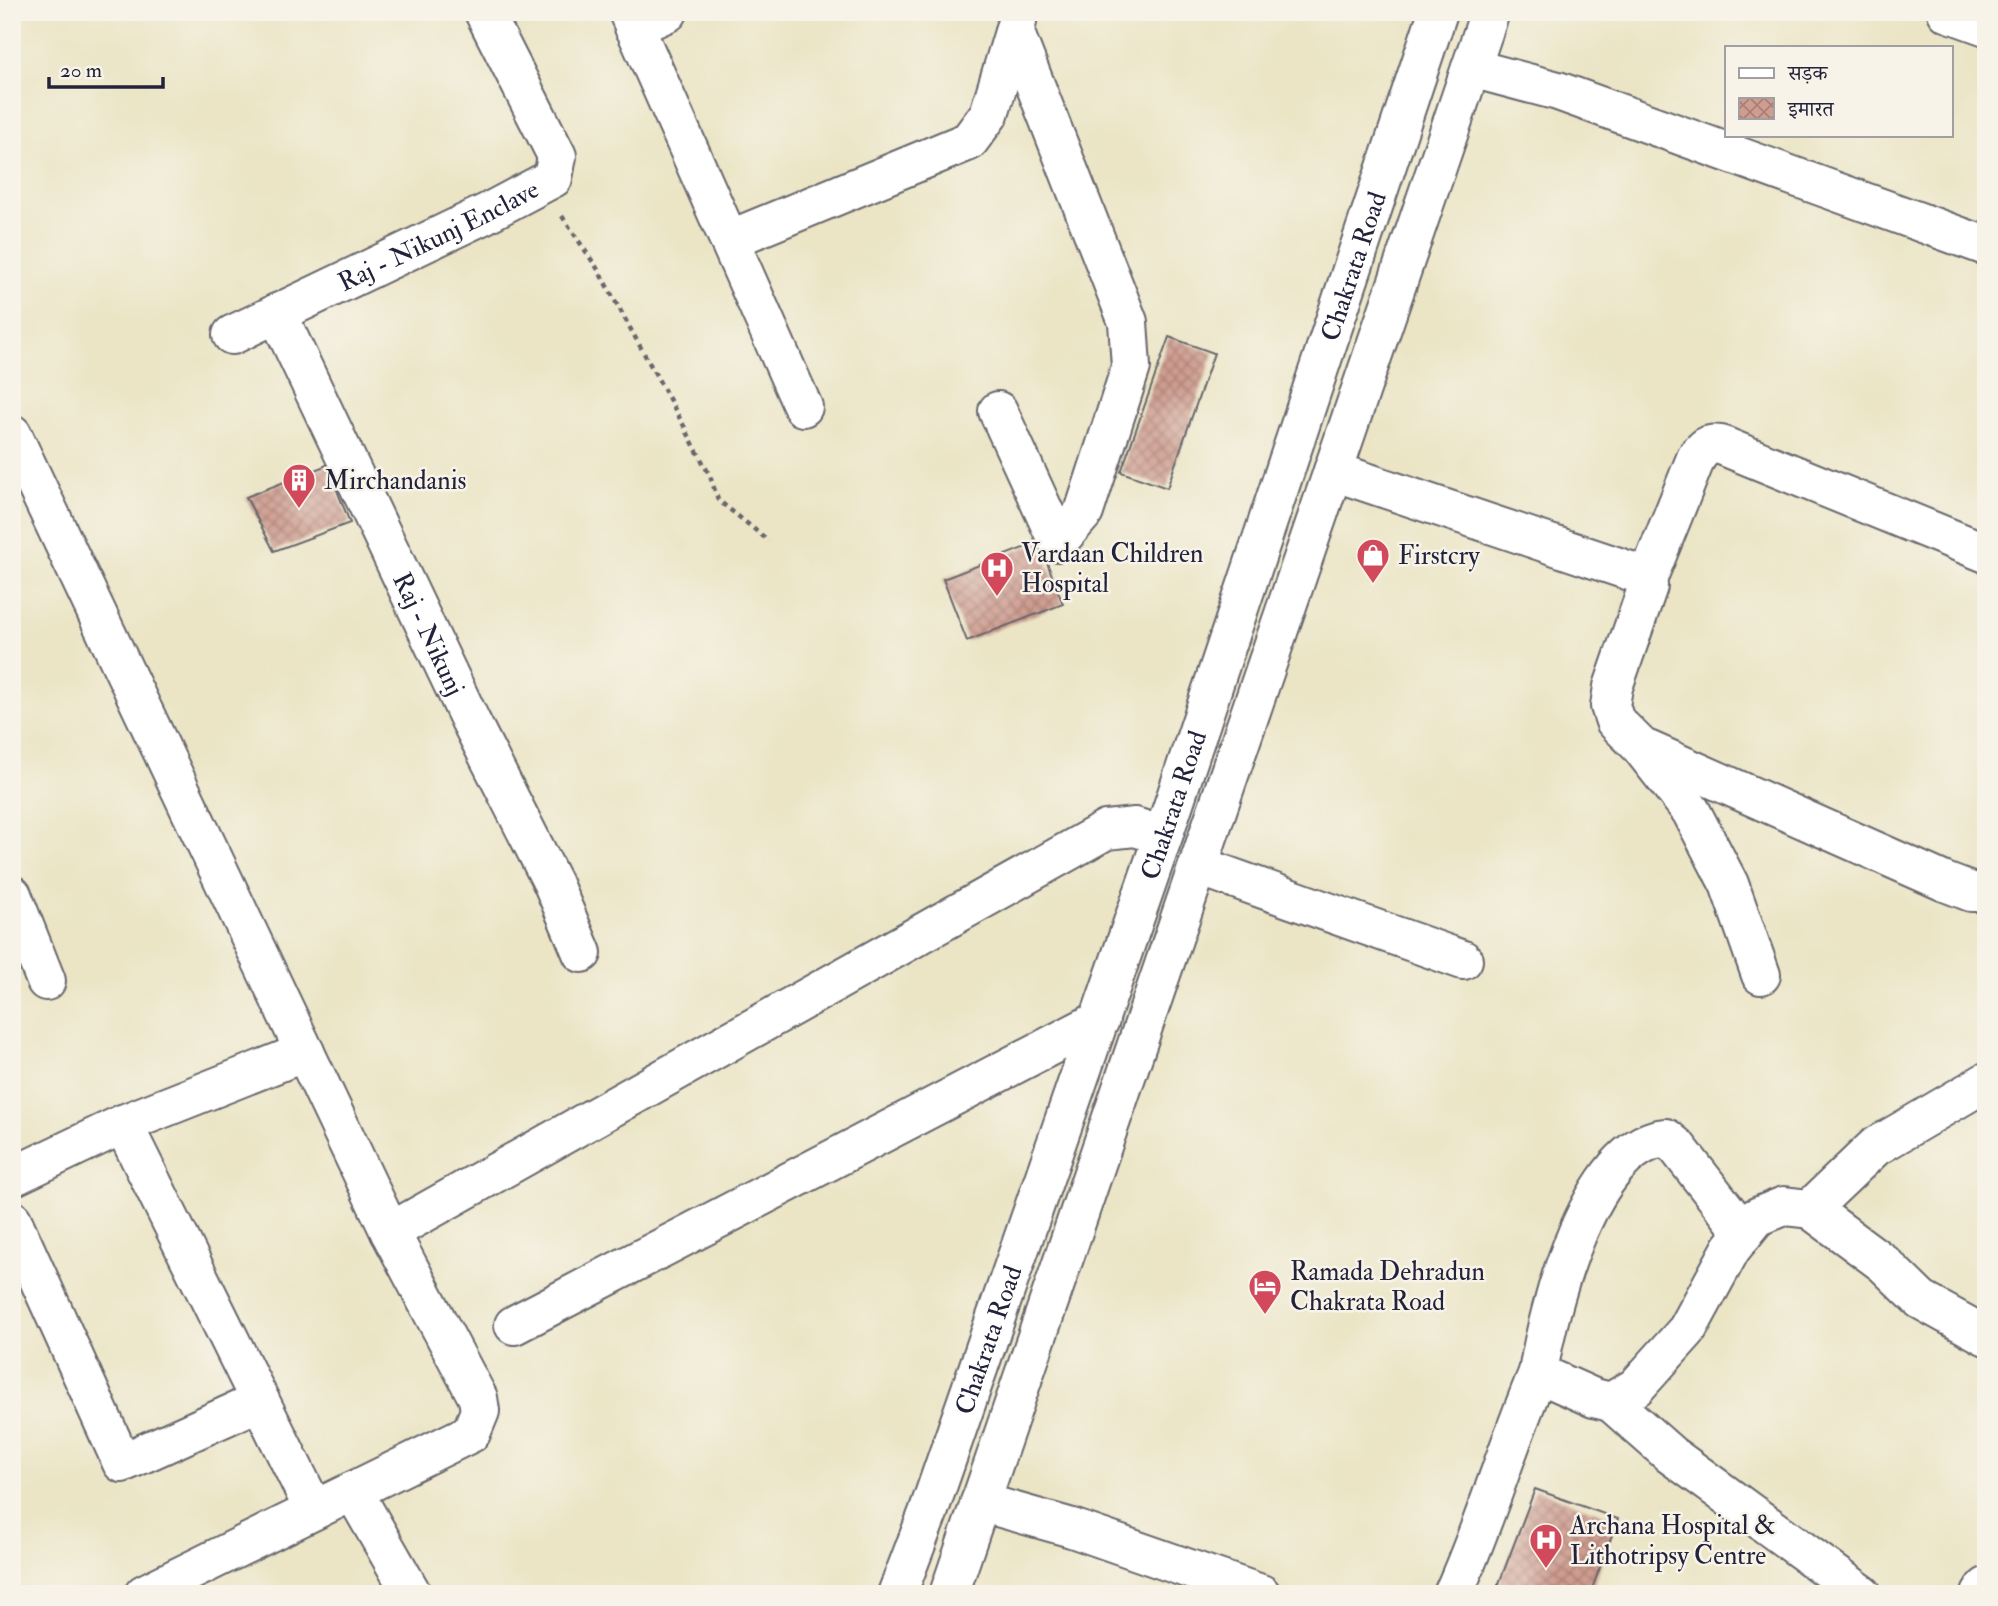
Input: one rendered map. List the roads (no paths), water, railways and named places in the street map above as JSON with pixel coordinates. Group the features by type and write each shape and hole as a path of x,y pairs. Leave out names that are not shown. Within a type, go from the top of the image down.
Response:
{"street":[{"name":"Raj - Nikunj Enclave","path":"232,335 553,178 557,156 484,12"},
{"name":"Chakrata Road","path":"897,1594 928,1513 1163,836 1438,12"},
{"name":"Chakrata Road","path":"949,1594 1490,12"},
{"path":"1947,12 1986,26"},
{"path":"644,17 729,240 803,407"},
{"path":"729,240 969,141 989,114 1017,22"},
{"path":"998,411 1058,542 1084,512 1131,367 1128,322 1017,22"},
{"path":"1471,68 1558,91 1986,246"},
{"name":"Raj - Nikunj","path":"277,313 470,720 554,884 582,953"},
{"path":"12,434 390,1232 478,1398 481,1411 471,1433 144,1594"},
{"path":"1761,975 1730,884 1691,811 1640,746 1615,721 1610,706 1613,687 1648,586 1647,580 1696,458 1704,447 1711,444 1721,445 1986,553"},
{"path":"1334,471 1627,570 1647,580"},
{"path":"1640,746 1945,882 1971,892 1986,892"},
{"path":"390,1232 1106,830 1135,827 1163,836"},
{"path":"1199,866 1276,890 1463,960"},
{"path":"12,895 47,981"},
{"path":"514,1325 1100,1020"},
{"path":"12,1177 123,1124 305,1052"},
{"path":"1810,1209 1875,1147 1986,1082"},
{"path":"123,1124 314,1510"},
{"path":"1453,1594 1488,1512 1513,1431 1538,1373 1544,1335 1570,1252 1611,1172 1634,1148 1650,1139 1666,1138 1677,1147 1744,1233"},
{"path":"1611,1402 1636,1387 1687,1330 1731,1248 1757,1217 1784,1206 1810,1209 1883,1263 1921,1300 1986,1336"},
{"path":"12,1220 122,1463 260,1401"},
{"path":"1538,1373 1594,1398 1611,1402 1671,1455 1861,1594"},
{"path":"353,1491 412,1594"},
{"path":"980,1502 1072,1528 1261,1594"},
{"path":"1981,1594 1986,1587"}],"place":[{"name":"Mirchandanis","path":"299,510"},
{"name":"Firstcry","path":"1373,585"},
{"name":"Vardaan Children Hospital","path":"997,598"},
{"name":"Ramada Dehradun Chakrata Road","path":"1265,1316"},
{"name":"Archana Hospital & Lithotripsy Centre","path":"1546,1570"}]}
